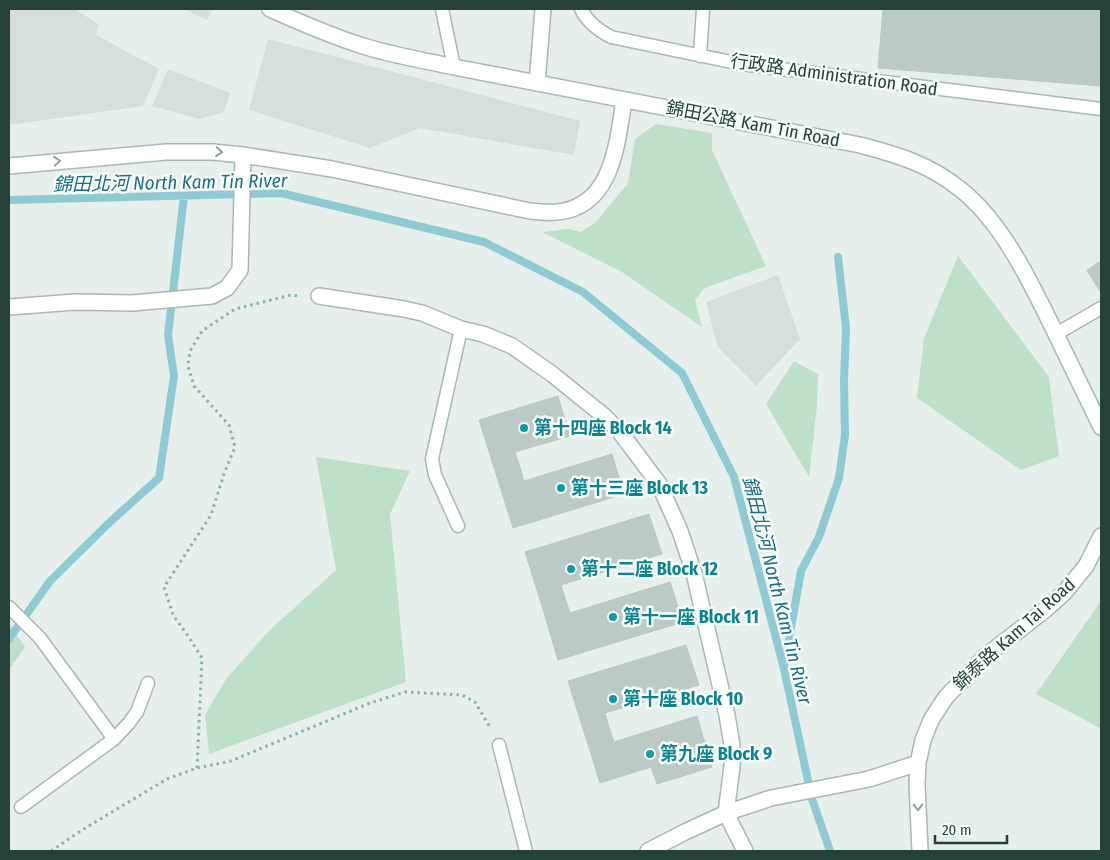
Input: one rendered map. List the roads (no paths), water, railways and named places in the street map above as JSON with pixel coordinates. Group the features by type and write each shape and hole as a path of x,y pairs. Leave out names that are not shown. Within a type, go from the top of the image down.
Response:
{"street":[{"name":"錦田公路 Kam Tin Road","path":"270,9 308,26 361,45 398,55 860,145 907,158 924,165 961,189 978,204 993,223 1021,266 1101,427"},
{"path":"537,83 543,9"},
{"path":"9,166 174,152 213,152 332,169 530,211 559,212 572,209 587,200 607,177 614,154 624,100"},
{"path":"9,307 75,302 132,303 212,296 227,288 240,270 243,155"},
{"path":"319,296 422,313 461,329 483,334 512,346 552,374 604,416 620,432 659,484 680,532 694,573 727,714 732,745 732,767 726,814 745,851"},
{"name":"錦泰路 Kam Tai Road","path":"920,851 918,764 923,740 931,720 946,696 987,655 1064,593 1086,566 1101,536"},
{"path":"648,851 726,814 771,798 869,779 918,764"}],"lane":[{"path":"442,9 454,67"},
{"name":"行政路 Administration Road","path":"581,9 590,22 600,31 612,37 741,64 1101,109"},
{"path":"700,56 703,9"},
{"path":"1056,334 1101,308"},
{"path":"458,526 435,474 432,459 461,329"},
{"path":"9,607 40,638 114,739"},
{"path":"20,807 114,739 137,712 148,683"},
{"path":"499,745 526,851"}],"waterway":[{"name":"錦田北河 North Kam Tin River","path":"9,200 281,193 484,242 583,292 682,373 734,477 784,669 812,799 830,851"},
{"path":"9,639 50,581 111,521 159,478 174,376 168,335 184,196"},
{"path":"784,667 801,571 819,537 839,478 845,435 844,381 846,328 838,257"}],"place":[{"name":"第十四座 Block 14","path":"524,428"},
{"name":"第十三座 Block 13","path":"561,488"},
{"name":"第十二座 Block 12","path":"571,569"},
{"name":"第十一座 Block 11","path":"613,617"},
{"name":"第十座 Block 10","path":"613,699"},
{"name":"第九座 Block 9","path":"650,754"}]}
